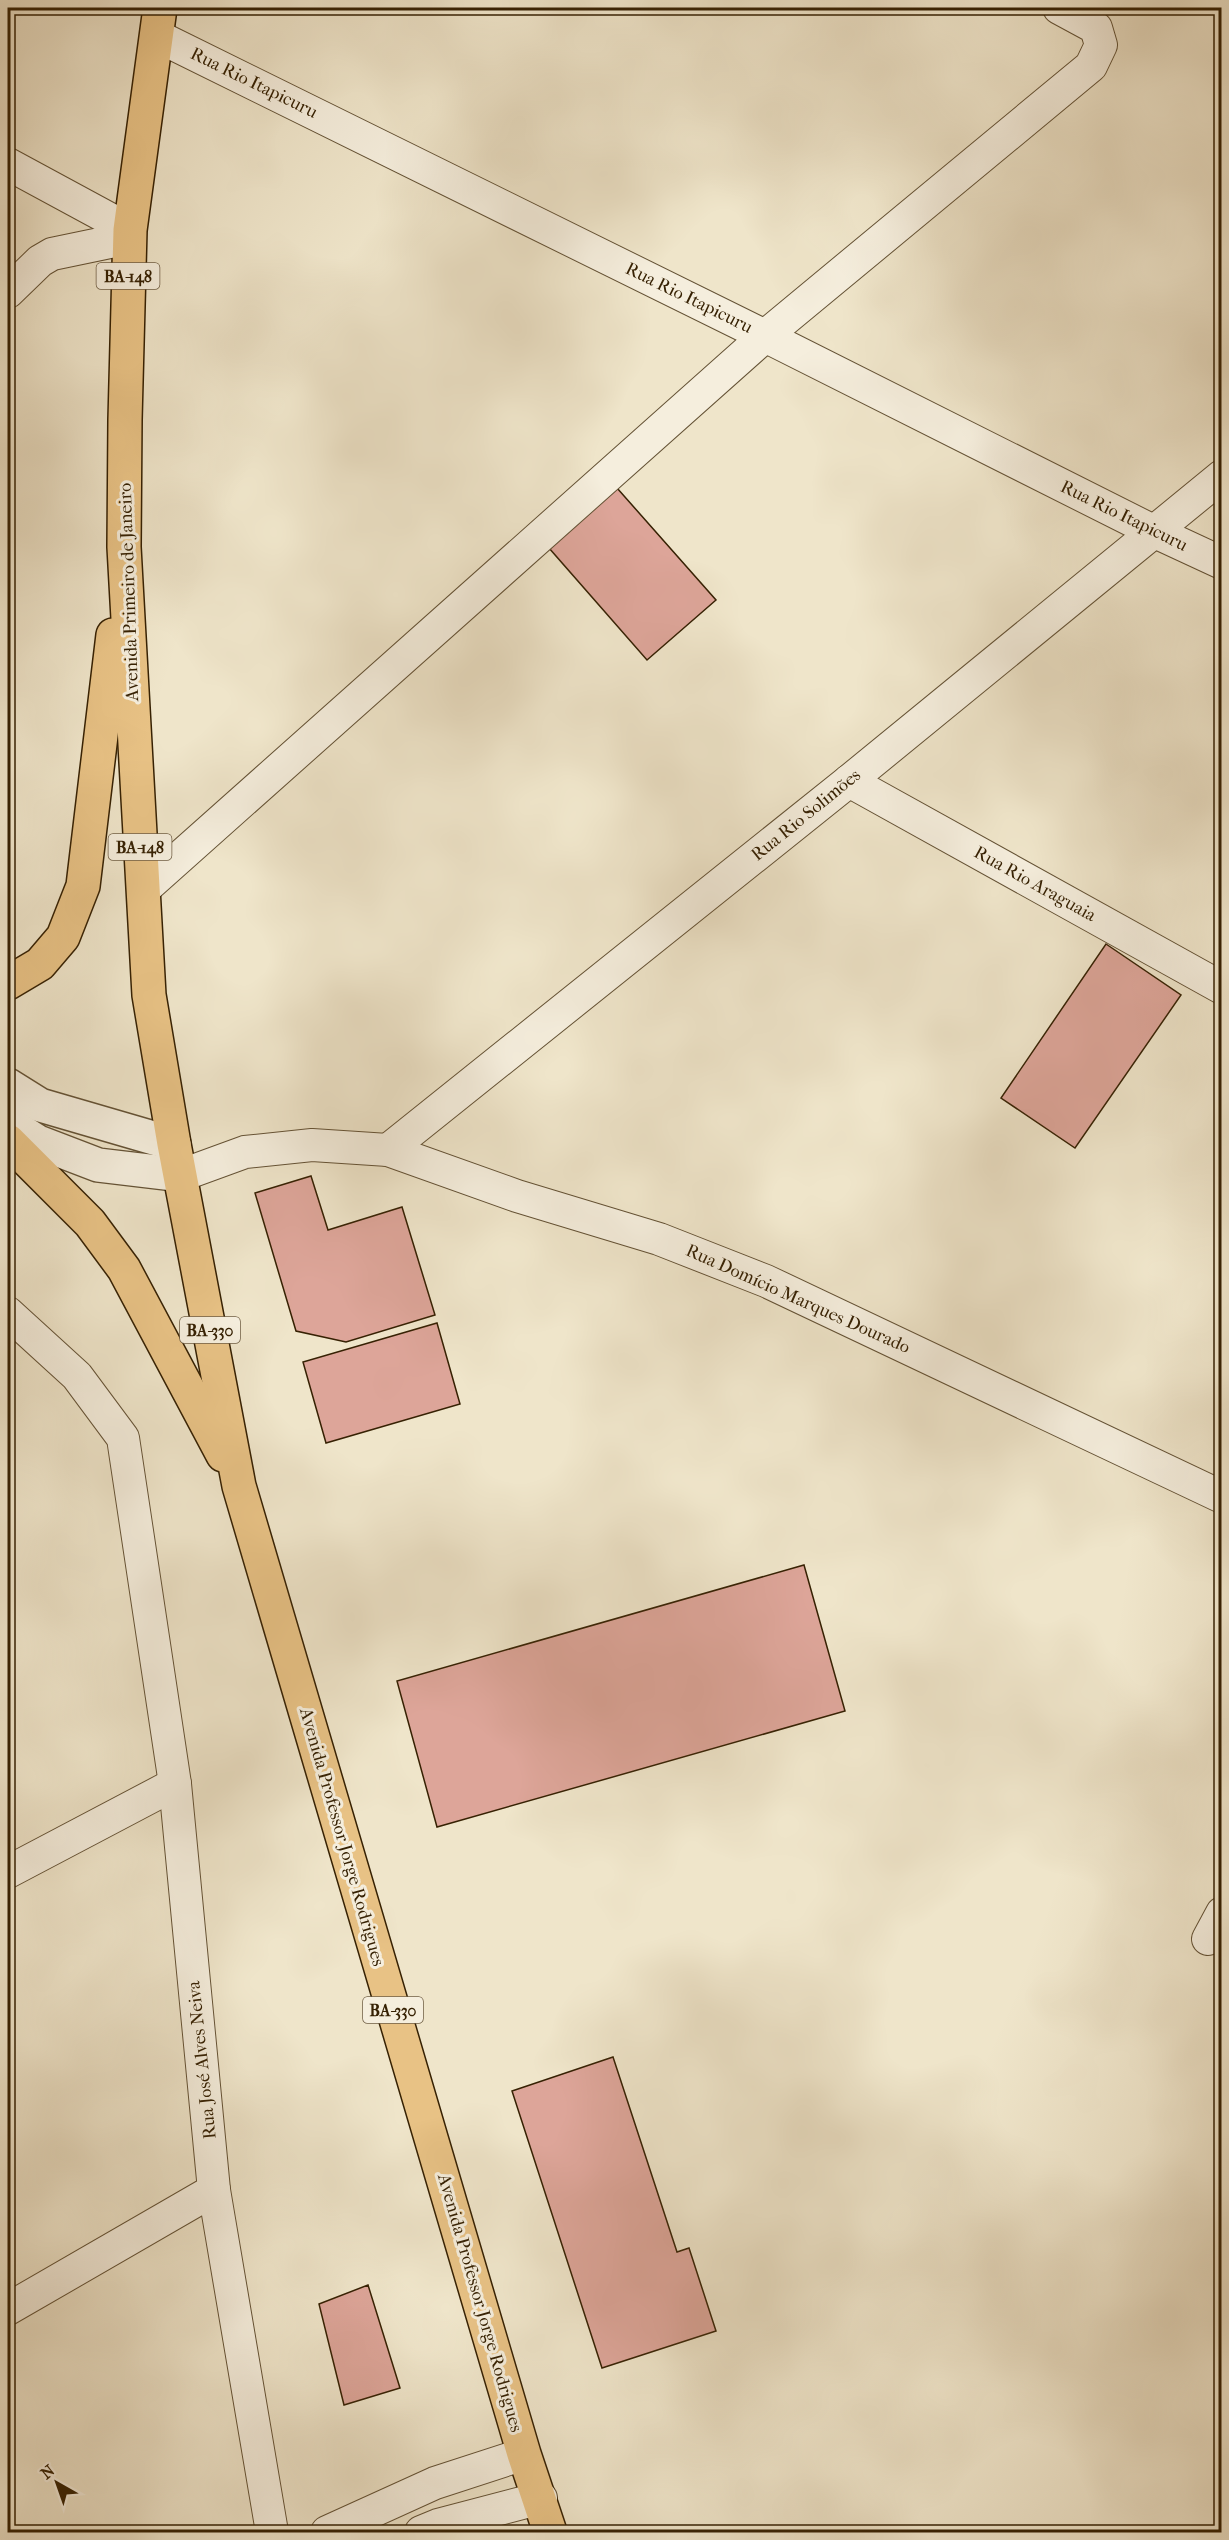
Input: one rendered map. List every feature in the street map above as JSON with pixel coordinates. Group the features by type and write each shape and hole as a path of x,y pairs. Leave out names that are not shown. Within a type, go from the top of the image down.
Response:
{"main road":[{"name":"Avenida Primeiro de Janeiro","path":"158,22 130,234 124,547 149,995 178,1160"},
{"path":"8,983 40,964 63,937 83,886 124,547"},
{"path":"8,1141 90,1223 124,1269 239,1486"},
{"name":"BA-330","path":"178,1160 239,1486"},
{"name":"Avenida Professor Jorge Rodrigues","path":"239,1486 524,2454 541,2498 550,2532"}],"street":[{"path":"143,890 765,336 1090,66 1101,45 1096,28 1059,8"},
{"name":"Rua Rio Itapicuru","path":"158,22 765,336 1221,563"},
{"path":"8,164 130,234"},
{"path":"8,292 40,261 52,254 130,234"},
{"name":"Rua Rio Solimões","path":"388,1150 849,781 1221,476"},
{"name":"Rua Rio Araguaia","path":"849,781 1221,988"},
{"path":"8,1084 40,1105 178,1160"},
{"path":"8,1123 38,1142 98,1164 178,1160"},
{"name":"Rua Domício Marques Dourado","path":"178,1160 312,1145 388,1150 517,1196 659,1239 766,1281 1221,1497"},
{"name":"Rua José Alves Neiva","path":"8,1312 77,1376 123,1438 174,1784 214,2190 272,2532"},
{"path":"8,1872 174,1784"},
{"path":"8,2309 214,2190"},
{"path":"327,2532 435,2483 524,2454"},
{"path":"421,2532 541,2498"}],"building":[{"path":"617,488 716,600 647,660 549,548"},
{"path":"1106,944 1181,995 1075,1148 1001,1098"},
{"path":"311,1176 328,1230 402,1207 435,1315 346,1342 296,1331 255,1193"},
{"path":"437,1323 460,1404 326,1443 303,1362"},
{"path":"804,1565 845,1711 437,1827 397,1681"},
{"path":"613,2057 677,2252 689,2248 716,2331 602,2368 512,2091"},
{"path":"368,2285 400,2388 344,2405 319,2304"}]}
